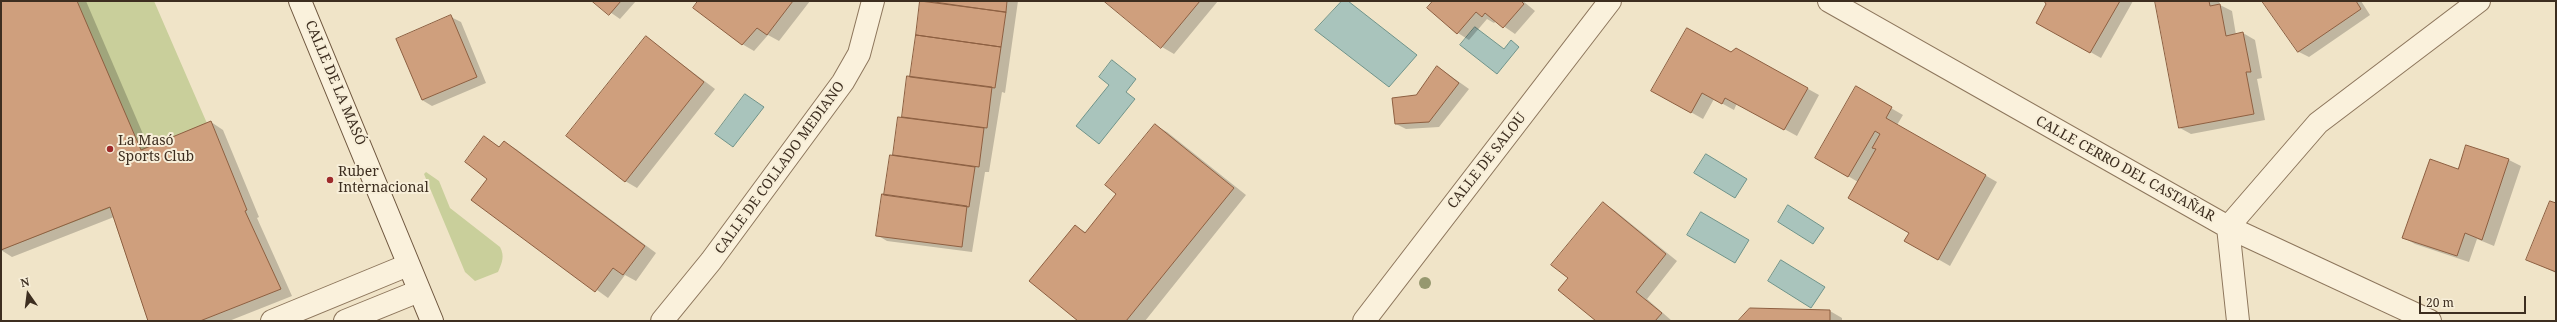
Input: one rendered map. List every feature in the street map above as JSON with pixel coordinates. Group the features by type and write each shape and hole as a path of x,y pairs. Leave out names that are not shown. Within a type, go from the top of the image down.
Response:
{"street":[{"name":"CALLE DE LA MASÓ","path":"300,1 432,321"},
{"name":"CALLE DE COLLADO MEDIANO","path":"662,321 711,261 843,82 859,54 872,1"},
{"name":"CALLE DE SALOU","path":"1364,321 1610,1"},
{"name":"CALLE CERRO DEL CASTAÑAR","path":"1829,1 2228,226 2430,321"},
{"path":"2238,321 2228,226 2318,123 2479,1"},
{"path":"272,321 408,265"},
{"path":"345,321 419,291"}],"green space":[{"name":"La Masó Sports Club","path":"1,1 154,1 245,211 148,321 110,208 1,250"},
{"path":"426,172 439,181 450,208 500,247 503,256 498,272 475,281 465,272 424,174"}],"water":[{"path":"1342,1 1348,1 1417,55 1389,87 1315,30"},
{"path":"1475,27 1504,49 1511,40 1519,47 1497,74 1460,45"},
{"path":"1112,60 1136,79 1126,92 1135,99 1099,144 1076,126 1109,85 1099,77"},
{"path":"745,94 764,107 733,147 715,134"},
{"path":"1706,154 1747,179 1735,198 1694,173"},
{"path":"1788,205 1824,228 1813,244 1778,222"},
{"path":"1701,212 1749,240 1735,263 1687,235"},
{"path":"1781,260 1825,287 1811,308 1768,281"}],"building":[{"name":"La Masó Sports Club","path":"1,1 77,1 141,150 211,121 247,210 245,211 281,289 200,321 148,321 110,207 1,250"},
{"path":"592,1 621,1 609,15"},
{"path":"698,1 793,1 767,35 757,28 742,45 693,8"},
{"path":"920,1 1006,12 1001,47 916,35"},
{"path":"928,1 1007,1 1006,12"},
{"path":"1104,1 1200,1 1161,48"},
{"path":"1433,1 1521,1 1524,4 1503,28 1485,13 1482,17 1476,12 1457,34 1427,8"},
{"path":"2044,1 2120,1 2090,53 2036,23 2046,4"},
{"path":"2155,1 2209,1 2210,6 2220,4 2226,36 2243,32 2251,72 2246,72 2254,114 2179,128"},
{"path":"2262,1 2356,1 2361,9 2298,52"},
{"path":"451,15 477,77 422,100 396,39"},
{"path":"1687,28 1731,52 1736,48 1808,88 1784,130 1725,98 1722,104 1702,93 1691,113 1651,91"},
{"path":"916,35 1001,47 995,88 910,77"},
{"path":"646,36 704,82 625,182 566,136"},
{"path":"1437,66 1459,83 1429,122 1395,124 1392,98 1416,95"},
{"path":"907,76 992,87 987,128 902,117"},
{"path":"1856,86 1892,107 1886,118 1986,175 1938,260 1904,241 1909,233 1848,198 1876,149 1872,148 1880,134 1875,131 1848,177 1815,158"},
{"path":"898,117 984,128 979,167 893,155"},
{"path":"1155,124 1234,188 1126,321 1078,321 1029,281 1075,225 1085,233 1116,194 1105,185"},
{"path":"484,136 499,147 504,141 645,246 623,275 613,268 595,292 471,200 487,179 465,162"},
{"path":"2466,145 2509,159 2482,240 2465,233 2457,256 2402,238 2430,159 2458,169"},
{"path":"890,155 975,167 969,207 884,195"},
{"path":"882,194 967,206 962,247 876,236"},
{"path":"2550,201 2556,203 2556,272 2526,260"},
{"path":"1603,202 1666,254 1636,292 1662,313 1655,321 1596,321 1558,290 1568,278 1551,265"},
{"path":"1750,308 1830,310 1830,321 1738,321"}],"place":[{"name":"La Masó Sports Club","path":"110,149"},
{"name":"Ruber Internacional","path":"330,180"}]}
